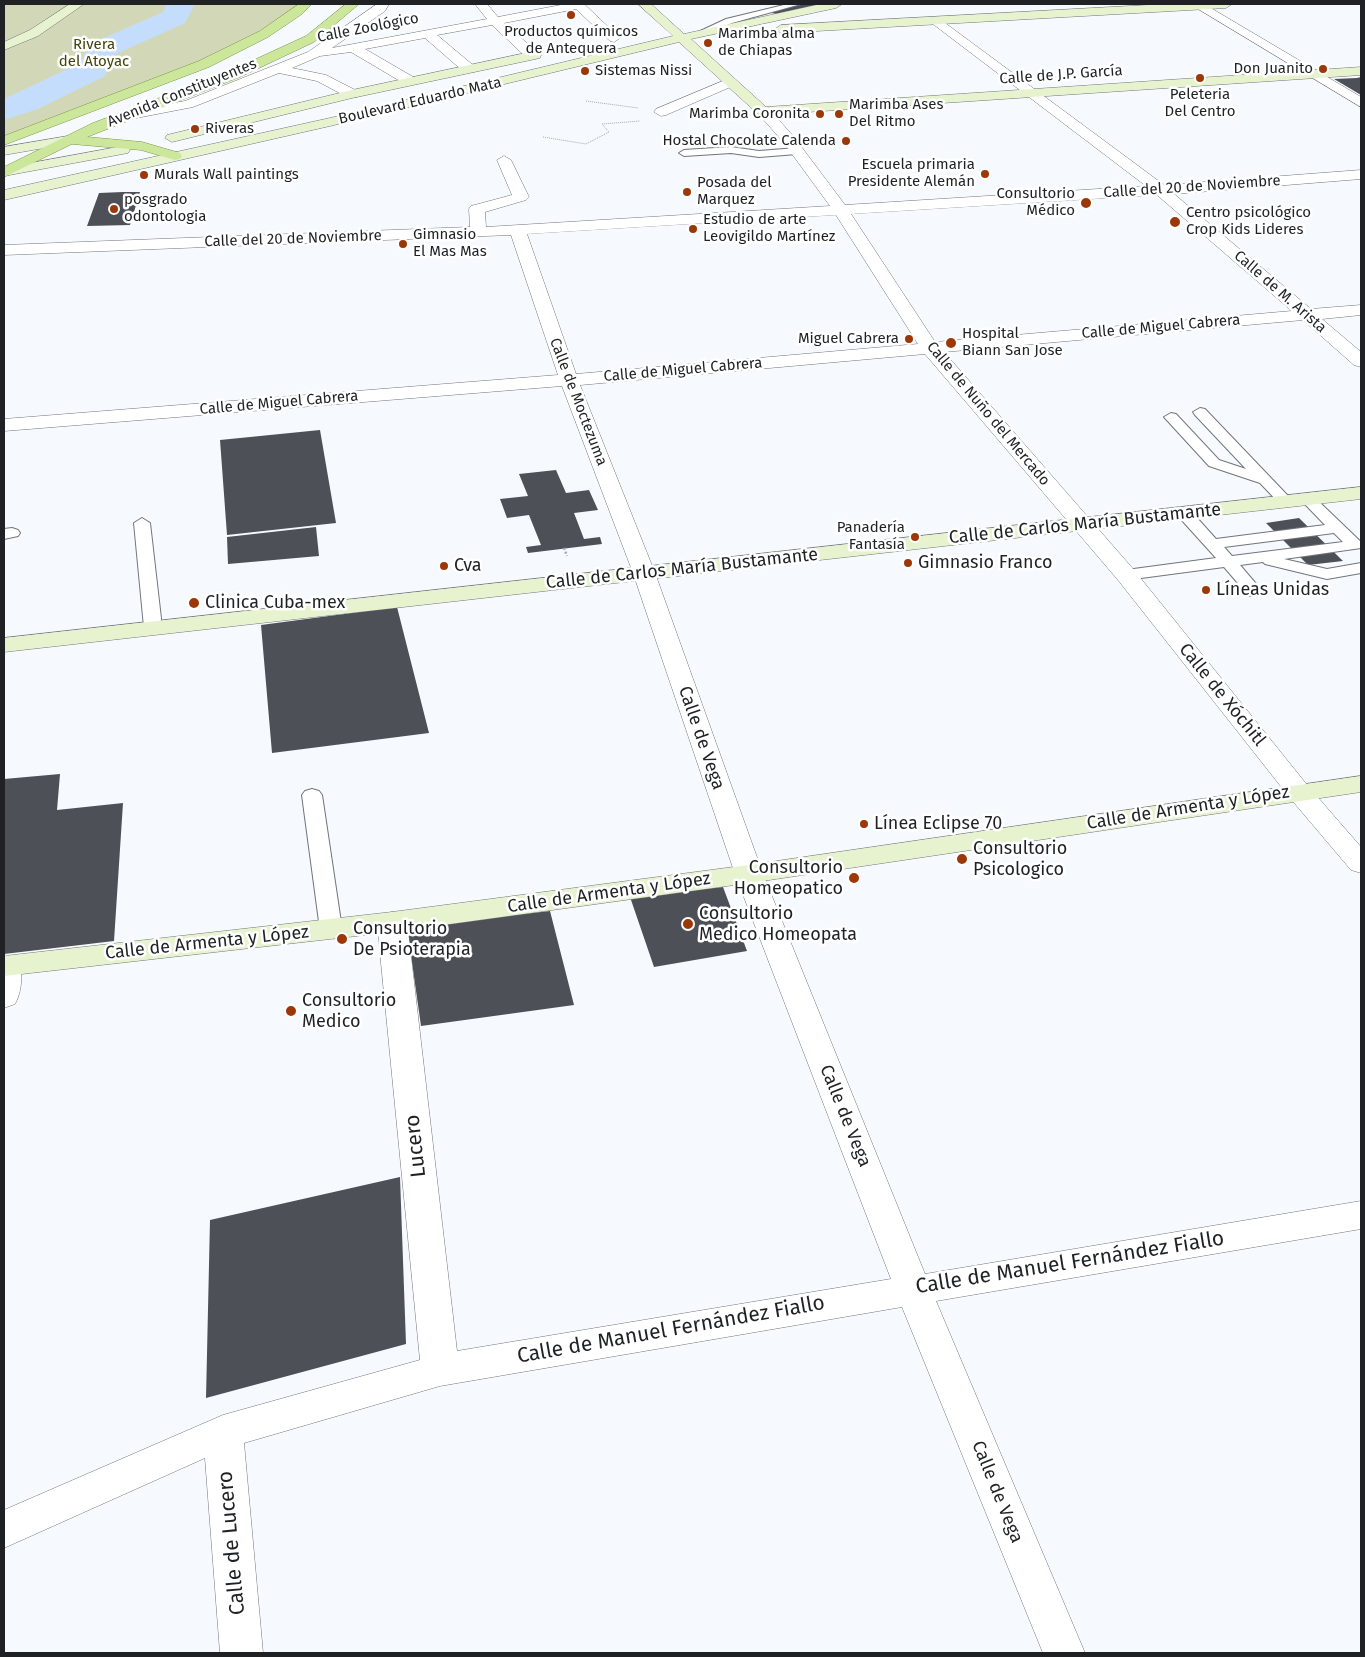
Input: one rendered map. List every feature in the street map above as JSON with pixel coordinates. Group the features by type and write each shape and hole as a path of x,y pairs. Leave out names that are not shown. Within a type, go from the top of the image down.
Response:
{"main road":[{"name":"Avenida Constituyentes","path":"6,144 204,64 264,34 306,4"},
{"name":"Avenida Constituyentes","path":"4,172 98,126 235,74 310,39 353,4"},
{"path":"68,140 142,146 175,156"}],"street":[{"path":"4,46 34,33 78,4"},
{"path":"481,4 495,21 532,55"},
{"path":"577,4 619,37 596,42"},
{"name":"Calle Zoológico","path":"313,55 577,4"},
{"name":"Calle de Nuño del Mercado","path":"644,4 763,111 797,151 840,209 930,348 1083,525"},
{"path":"706,17 766,4"},
{"name":"Boulevard Eduardo Mata","path":"4,195 330,122 698,34 836,4"},
{"path":"727,28 754,30 937,22 1226,4"},
{"path":"131,115 188,104 313,55 382,6 398,5"},
{"path":"1198,5 1361,102"},
{"path":"650,29 687,21"},
{"name":"Calle de M. Arista","path":"937,22 1161,190 1361,361"},
{"path":"428,34 469,69"},
{"path":"354,48 410,82"},
{"name":"Boulevard Eduardo Mata","path":"4,172 142,146 352,94 550,51"},
{"path":"280,68 321,78 352,94"},
{"name":"Calle de J.P. García","path":"763,111 1361,71"},
{"path":"661,112 730,82"},
{"path":"57,122 59,126 71,130 98,126"},
{"path":"6,144 68,140"},
{"path":"478,232 477,209 521,198 504,160"},
{"name":"Calle del 20 de Noviembre","path":"4,250 478,232 1161,190 1361,174"},
{"name":"Calle de Moctezuma","path":"517,229 569,380 644,573"},
{"name":"Calle de Miguel Cabrera","path":"4,425 569,380 1361,310"},
{"name":"Calle de Carlos María Bustamante","path":"4,644 1361,493"},
{"name":"Calle de Xóchitl","path":"1083,525 1126,576 1298,792 1361,864"},
{"name":"Calle de Vega","path":"644,573 749,874 913,1289 1064,1653"},
{"name":"Calle de Armenta y López","path":"5,966 392,922 749,874 1361,784"},
{"name":"Lucero","path":"392,922 440,1370"},
{"path":"4,997 5,966"},
{"name":"Calle de Manuel Fernández Fiallo","path":"4,1530 223,1432 440,1370 1361,1215"},
{"name":"Calle de Lucero","path":"223,1432 242,1653"}],"lane":[{"path":"698,34 729,22 797,4"},
{"path":"684,152 731,150 759,154 797,151"},
{"path":"1200,412 1286,502"},
{"path":"1171,416 1214,463 1265,480"},
{"path":"1308,498 1358,548"},
{"path":"1184,513 1255,592"},
{"path":"142,524 153,627"},
{"path":"1211,544 1337,528"},
{"path":"1126,576 1257,558 1358,548"},
{"path":"1257,558 1327,574 1361,568"},
{"path":"312,795 331,929"}],"path":[{"path":"586,101 661,112"},
{"path":"543,137 586,144 609,132 602,124 639,121 661,112"}],"green space":[{"name":"Rivera del Atoyac","path":"4,4 72,4 35,27 69,11 77,4 302,4 270,29 204,64 4,140"}],"building":[{"path":"800,4 826,4 781,15 767,12"},
{"path":"1361,77 1361,95 1334,79 1357,78"},
{"name":"posgrado odontologia","path":"140,192 130,225 87,226 99,193"},
{"path":"320,430 336,523 227,535 220,440"},
{"path":"556,470 566,493 589,490 598,510 574,513 584,539 600,537 602,544 528,553 526,547 541,545 529,515 507,518 500,499 528,496 519,474"},
{"path":"1299,518 1343,561 1308,565 1266,523"},
{"path":"316,527 319,556 228,564 227,537"},
{"path":"397,607 429,733 272,753 261,625"},
{"path":"60,774 57,810 123,803 114,941 4,954 4,779"},
{"name":"Consultorio Medico Homeopata","path":"723,887 747,951 654,967 630,897"},
{"path":"550,911 574,1005 421,1026 407,927"},
{"path":"400,1177 406,1344 206,1398 210,1220"}],"waterway":[{"path":"4,110 94,69 101,50 175,17 181,4"}],"place":[{"name":"Productos químicos de Antequera","path":"571,15"},
{"name":"Marimba alma de Chiapas","path":"708,43"},
{"name":"Don Juanito","path":"1323,69"},
{"name":"Sistemas Nissi","path":"585,71"},
{"name":"Peleteria Del Centro","path":"1200,78"},
{"name":"Marimba Coronita","path":"820,114"},
{"name":"Marimba Ases Del Ritmo","path":"839,114"},
{"name":"Riveras","path":"195,129"},
{"name":"Hostal Chocolate Calenda","path":"846,141"},
{"name":"Escuela primaria Presidente Alemán","path":"985,174"},
{"name":"Murals Wall paintings","path":"144,175"},
{"name":"Posada del Marquez","path":"687,192"},
{"name":"Consultorio Médico","path":"1086,203"},
{"name":"posgrado odontologia","path":"114,209"},
{"name":"Centro psicológico Crop Kids Lideres","path":"1175,222"},
{"name":"Estudio de arte Leovigildo Martínez","path":"693,229"},
{"name":"Gimnasio El Mas Mas","path":"403,244"},
{"name":"Miguel Cabrera","path":"909,339"},
{"name":"Hospital Biann San Jose","path":"951,343"},
{"name":"Panadería Fantasía","path":"915,537"},
{"name":"Gimnasio Franco","path":"908,563"},
{"name":"Cva","path":"444,566"},
{"name":"Líneas Unidas","path":"1206,590"},
{"name":"Clinica Cuba-mex","path":"194,603"},
{"name":"Línea Eclipse 70","path":"864,824"},
{"name":"Consultorio Psicologico","path":"962,859"},
{"name":"Consultorio Homeopatico","path":"854,878"},
{"name":"Consultorio Medico Homeopata","path":"688,924"},
{"name":"Consultorio De Psioterapia","path":"342,939"},
{"name":"Consultorio Medico","path":"291,1011"}]}
